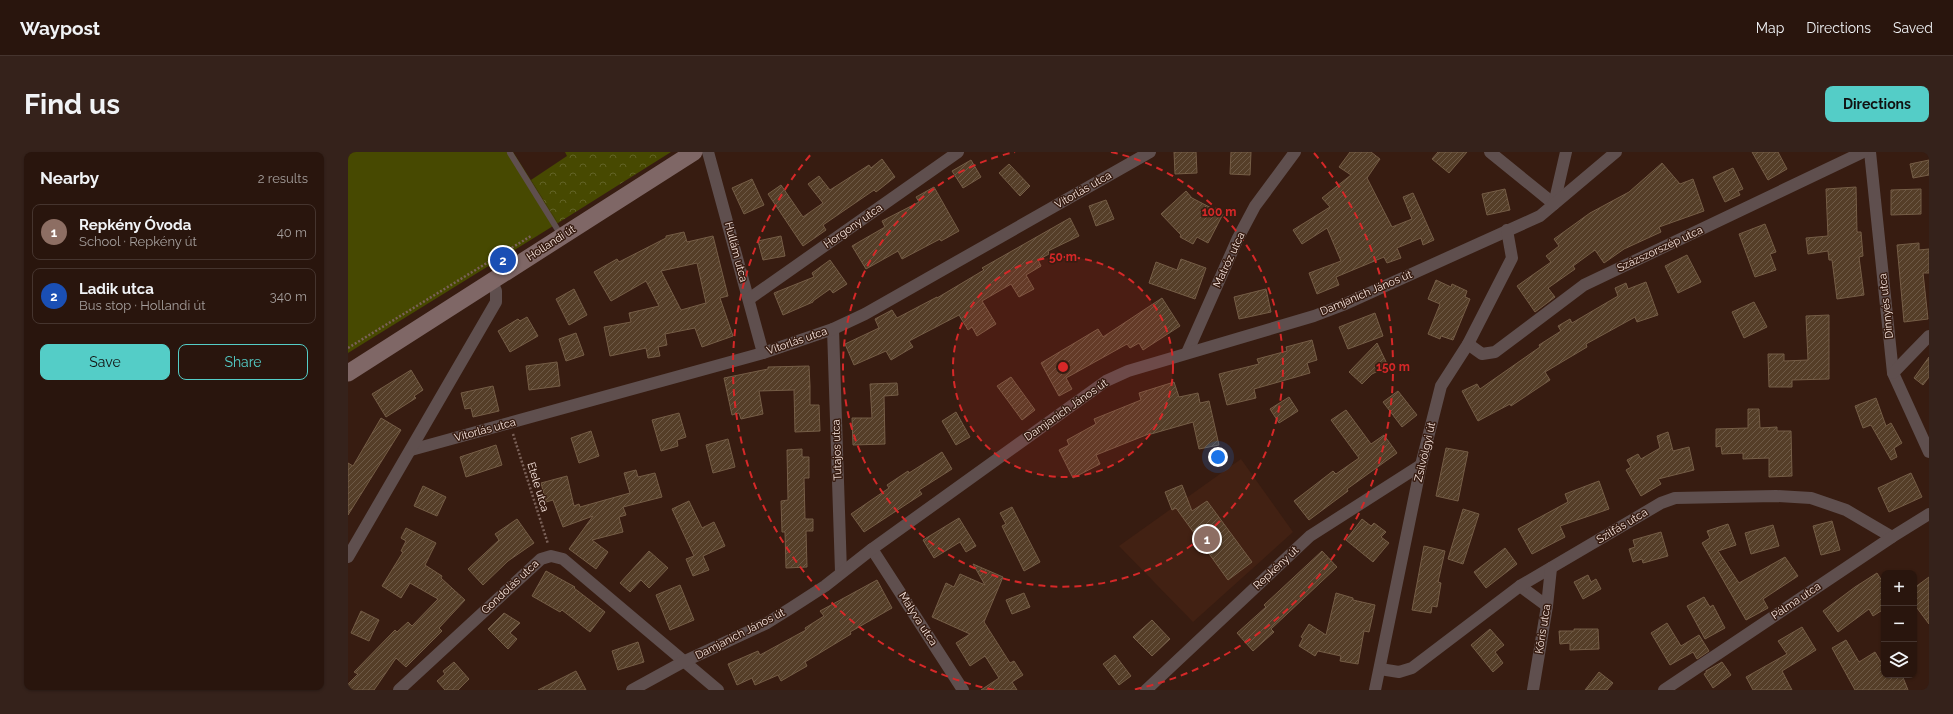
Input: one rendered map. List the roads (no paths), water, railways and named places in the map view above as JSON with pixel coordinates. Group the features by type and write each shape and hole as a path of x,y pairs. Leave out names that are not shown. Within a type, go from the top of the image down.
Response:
{"street":[{"name":"Hollandi út","path":"348,373 492,282 558,229 694,152"},
{"name":"Hullám utca","path":"708,152 763,352"},
{"name":"Horgony utca","path":"749,299 958,152"},
{"name":"Vitorlás utca","path":"411,450 763,352 833,329 864,314 1150,152"},
{"name":"Matróz utca","path":"1187,353 1238,238 1256,206 1295,152"},
{"path":"1490,152 1554,204 1566,152"},
{"name":"Damjanich János út","path":"632,690 683,662 767,623 825,586 872,549 1106,381 1128,371 1314,316 1343,305 1506,230 1540,216 1616,152"},
{"name":"Százszorszép utca","path":"1468,344 1482,354 1495,352 1584,285 1863,152"},
{"name":"Dinnyés utca","path":"1870,152 1892,373 1929,452"},
{"name":"Zsilvölgyi út","path":"1375,690 1421,465 1441,386 1468,344 1512,258 1506,230"},
{"path":"348,557 496,302 496,291 492,282"},
{"name":"Tutajos utca","path":"833,329 841,572"},
{"path":"1892,373 1929,336"},
{"name":"Repkény út","path":"1146,690 1310,536 1421,465"},
{"name":"Szilfás utca","path":"1380,669 1399,672 1412,668 1520,586 1661,503 1674,498 1776,496 1811,498 1846,510 1892,537"},
{"name":"Pálma utca","path":"1664,690 1892,537 1929,514"},
{"name":"Mályva utca","path":"872,549 963,690"},
{"name":"Gondolás utca","path":"399,690 541,559 551,556 563,559 683,662 718,690"},
{"name":"Kőris utca","path":"1533,690 1547,606 1551,568"},
{"path":"1520,586 1547,606"}],"lane":[{"path":"510,153 558,229"}],"place":[{"name":"Ladik utca","path":"503,260"},
{"name":"Repkény Óvoda","path":"1207,539"}]}
